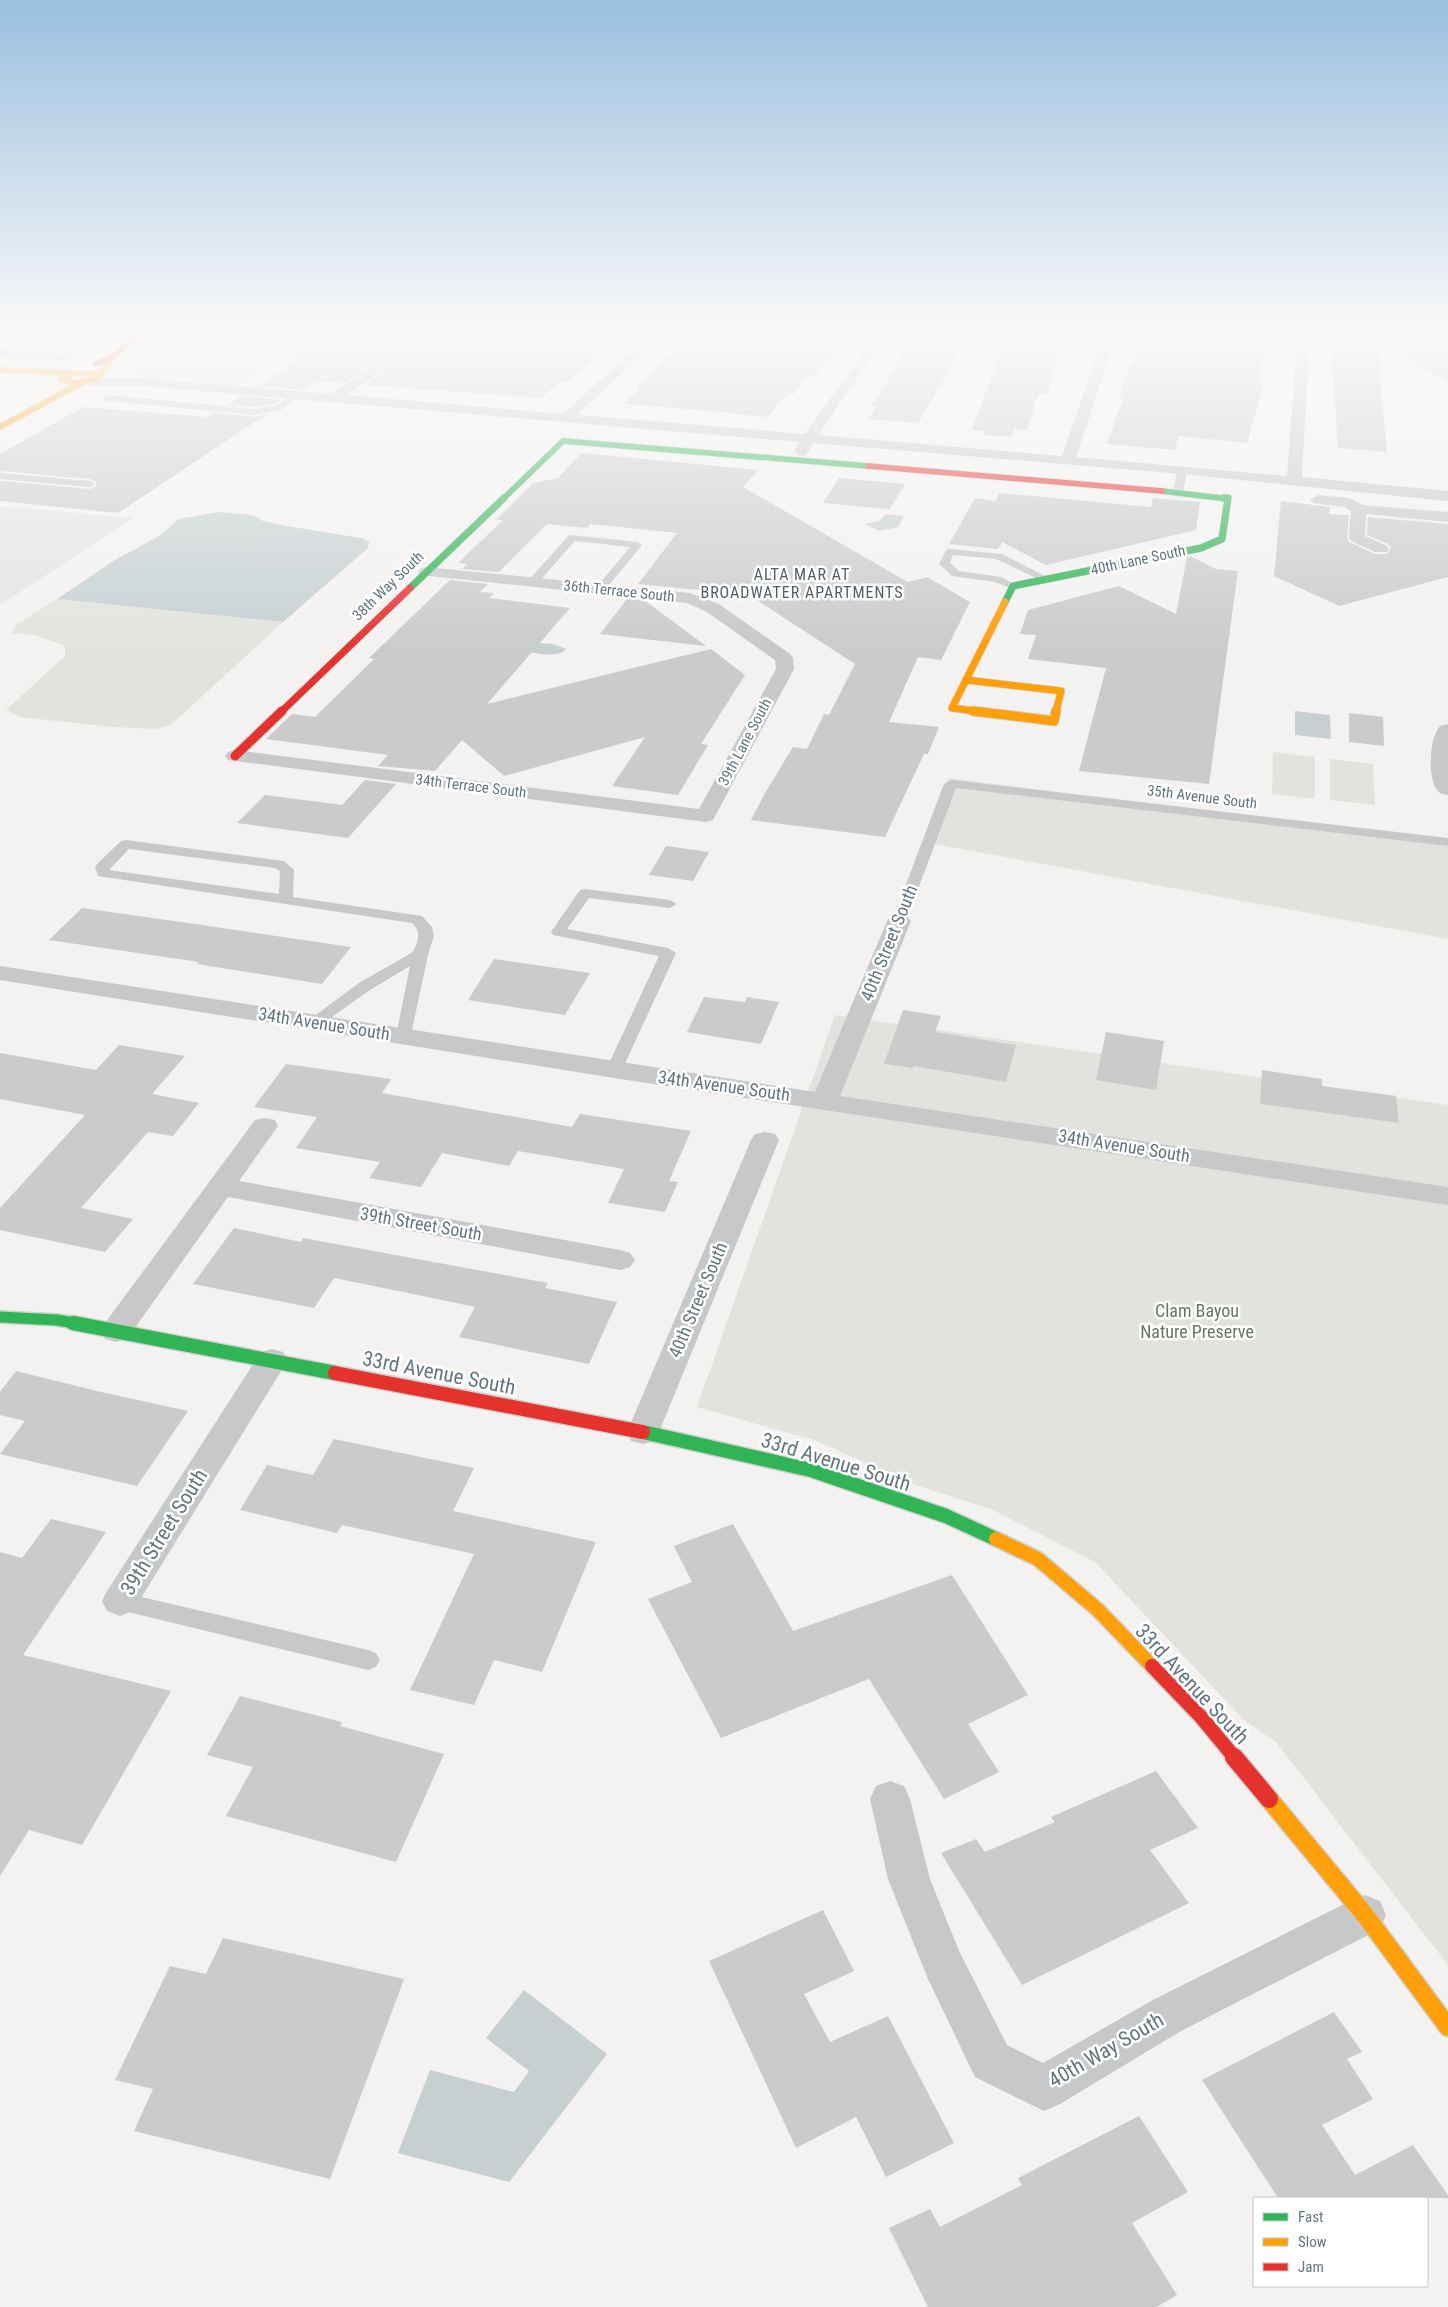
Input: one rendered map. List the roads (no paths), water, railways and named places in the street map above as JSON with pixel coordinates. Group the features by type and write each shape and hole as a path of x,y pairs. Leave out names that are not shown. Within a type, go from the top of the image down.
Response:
{"street":[{"path":"804,438 1294,480 1448,496"},
{"path":"808,438 797,460 1178,492"},
{"path":"1068,460 1076,438"},
{"path":"1294,480 1297,438"},
{"name":"38th Way South","path":"235,756 564,441 797,460"},
{"name":"40th Lane South","path":"1013,586 1200,548 1222,539 1228,498 1178,492"},
{"path":"1301,498 1349,503 1359,509 1448,517"},
{"path":"1359,509 1358,538 1382,549"},
{"name":"36th Terrace South","path":"426,572 690,598 713,608 784,658 784,669"},
{"path":"966,680 1061,691 1054,721 952,708 966,680 1013,586"},
{"name":"39th Lane South","path":"706,816 784,669"},
{"path":"1448,730 1446,731 1440,757 1448,789"},
{"name":"34th Terrace South","path":"235,756 706,816"},
{"name":"40th Street South","path":"824,1101 899,921"},
{"name":"34th Avenue South","path":"0,973 614,1070 1448,1196"},
{"path":"116,1331 265,1126"},
{"name":"40th Street South","path":"643,1432 765,1140"},
{"name":"39th Street South","path":"221,1187 620,1260"},
{"name":"33rd Avenue South","path":"0,1317 57,1320 272,1360 643,1432 812,1470 946,1516 1038,1558 1098,1610 1201,1717 1365,1915 1448,2028"},
{"name":"39th Street South","path":"120,1602 272,1360"},
{"name":"40th Way South","path":"890,1799 909,1880 943,1964 991,2061 1044,2088 1166,2016 1365,1915"}],"lane":[{"path":"1178,492 1182,470"},
{"path":"0,476 90,484"},
{"path":"532,583 572,538 637,545 600,589"},
{"path":"1013,586 997,579 956,574 944,564 950,552 998,556 1046,579"},
{"name":"35th Avenue South","path":"952,784 1448,842"},
{"name":"40th Street South","path":"899,921 952,784"},
{"path":"286,900 287,870 279,864 126,844 102,867 103,873 286,900 417,919 424,925 427,935 420,955 404,1036"},
{"path":"614,1070 668,953 558,932 585,893 670,904"},
{"path":"313,1023 352,994 396,966 420,955"},
{"path":"120,1602 368,1660"}],"district":[{"name":"ALTA MAR AT BROADWATER APARTMENTS","path":"802,583"}],"park label":[{"name":"Clam Bayou Nature Preserve","path":"1197,1321"}]}
